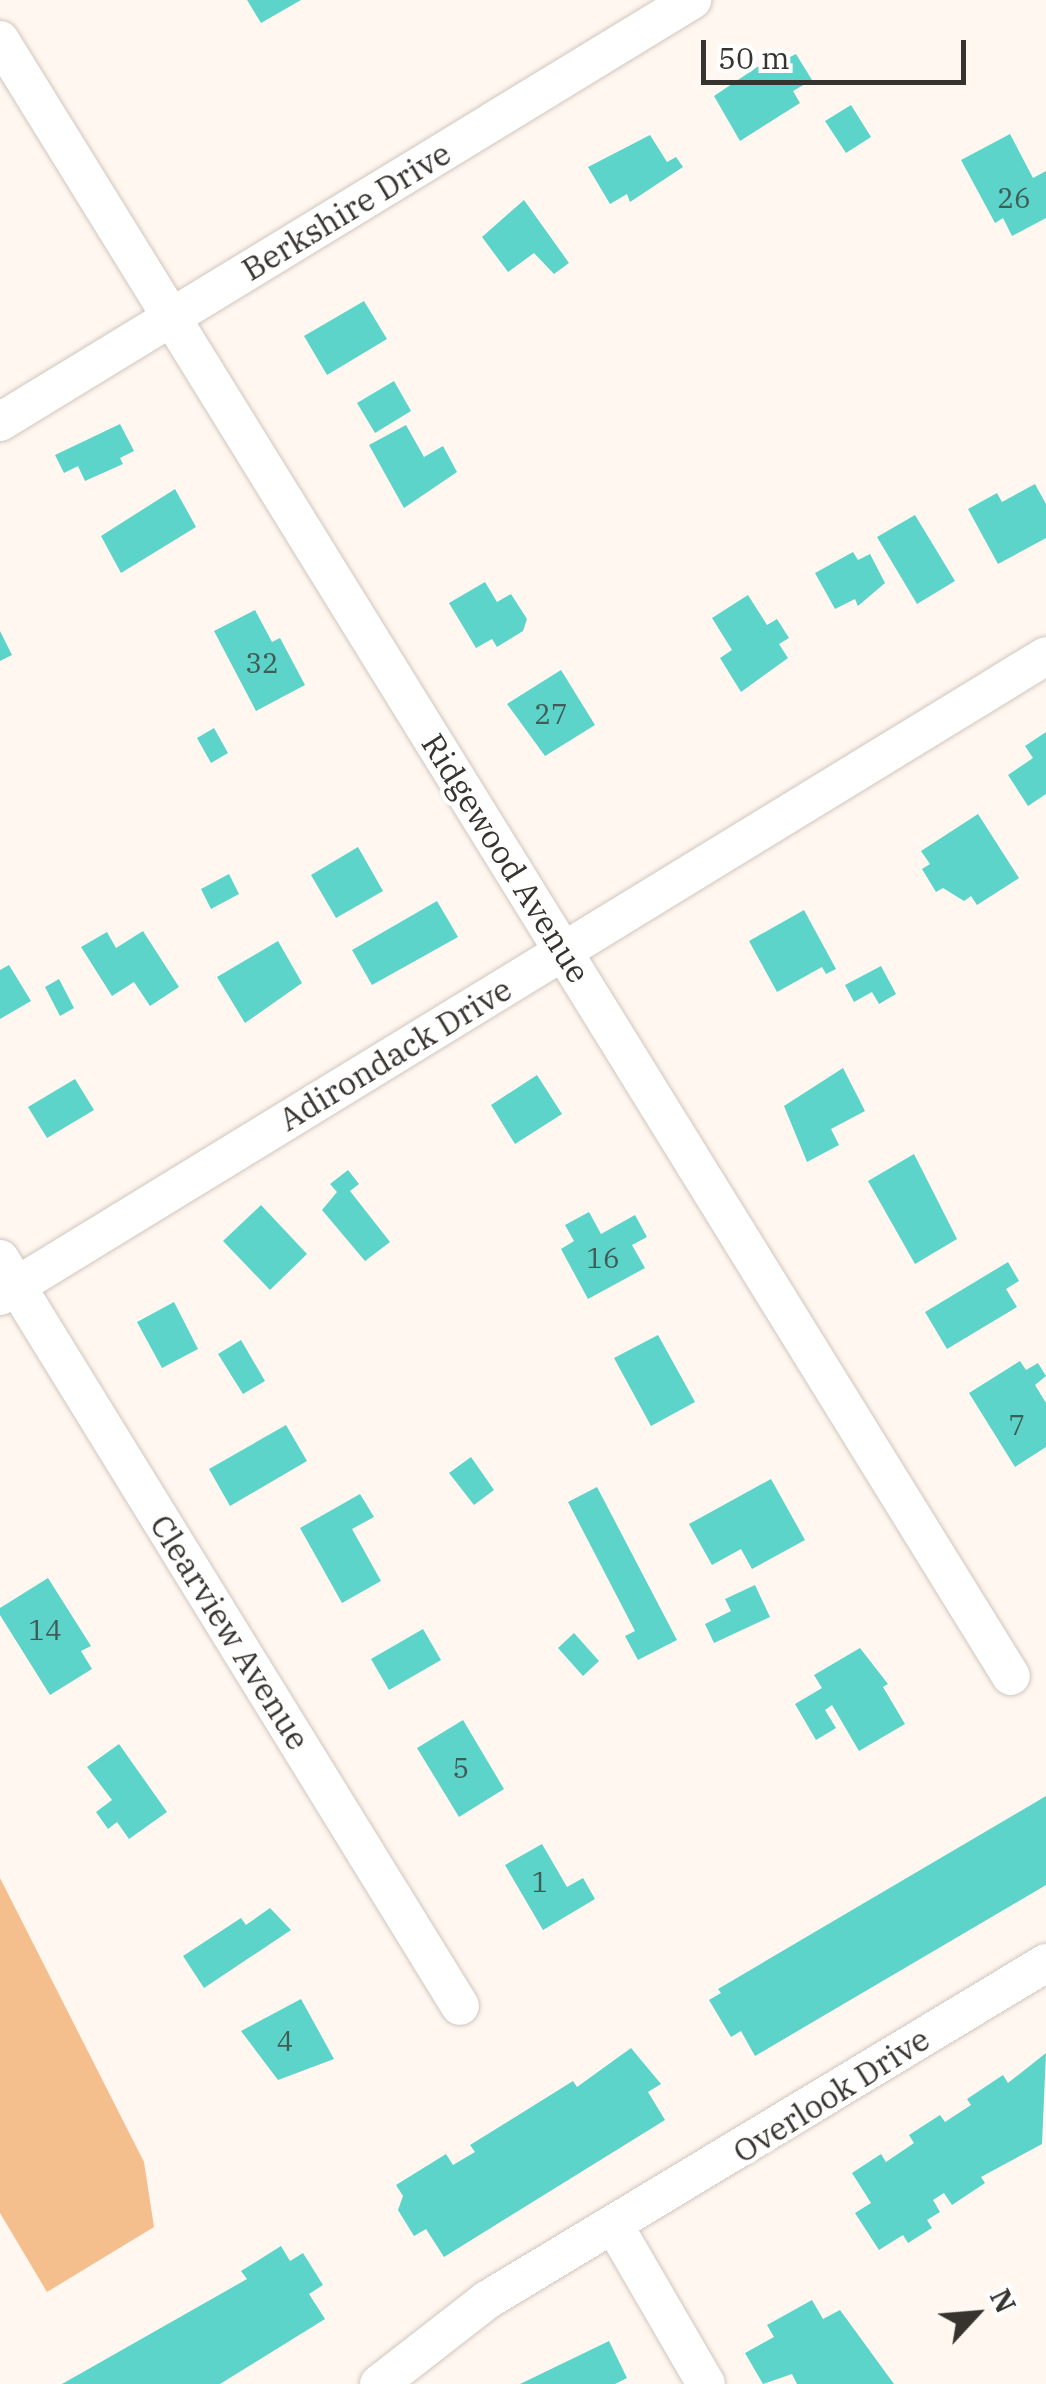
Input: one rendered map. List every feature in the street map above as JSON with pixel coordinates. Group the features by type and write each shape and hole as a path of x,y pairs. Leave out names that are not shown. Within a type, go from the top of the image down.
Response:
{"street":[{"name":"Berkshire Drive","path":"0,422 692,0"},
{"name":"Ridgewood Avenue","path":"0,40 1011,1676"},
{"name":"Adirondack Drive","path":"6,1280 564,951 1046,656"},
{"name":"Clearview Avenue","path":"6,1280 460,2006"},
{"name":"Overlook Drive","path":"378,2384 487,2300 615,2227 1046,1963"},
{"path":"615,2227 706,2384"}],"shaded area":[{"path":"0,1878 144,2162 154,2227 47,2292 0,2213"}],"building":[{"path":"247,0 301,0 261,23"},
{"path":"796,54 812,80 793,91 800,103 740,141 714,96 772,57 776,64"},
{"path":"851,105 871,137 846,153 825,121"},
{"path":"1010,134 1033,178 1046,171 1046,218 1012,236 1003,218 995,223 961,160"},
{"path":"650,135 667,162 676,157 683,167 630,202 627,194 610,204 588,167"},
{"path":"524,200 569,263 554,274 534,253 508,272 482,237"},
{"path":"364,301 387,339 327,375 304,336"},
{"path":"394,381 411,411 375,433 357,403"},
{"path":"120,424 134,451 120,458 123,464 85,481 78,466 64,473 55,455"},
{"path":"406,425 424,457 443,446 457,472 404,508 369,445"},
{"path":"1035,484 1046,504 1046,538 998,564 968,509 997,493 1002,502"},
{"path":"175,489 196,527 121,573 101,536"},
{"path":"915,515 955,581 917,604 877,537"},
{"path":"853,552 858,560 870,554 885,583 858,606 855,599 835,609 815,573"},
{"path":"485,582 497,602 511,594 527,619 523,631 497,647 492,639 476,648 449,603"},
{"path":"748,595 767,625 777,619 789,638 779,644 788,658 741,692 720,658 732,650 712,618"},
{"path":"255,610 272,642 280,638 305,685 256,711 214,631"},
{"path":"0,631 12,655 0,661"},
{"path":"561,670 595,725 545,756 507,704"},
{"path":"214,728 228,753 211,763 197,738"},
{"path":"1046,732 1046,794 1028,806 1008,775 1033,758 1025,746"},
{"path":"978,814 1019,878 977,905 971,896 964,901 943,888 936,892 922,869 930,864 921,851"},
{"path":"358,847 383,891 336,918 311,875"},
{"path":"229,874 239,894 211,909 201,889"},
{"path":"437,901 458,937 372,985 352,950"},
{"path":"804,910 836,969 826,974 822,967 777,992 749,941"},
{"path":"143,931 179,987 150,1006 134,982 112,996 81,947 107,932 116,948"},
{"path":"278,941 302,983 245,1023 217,977"},
{"path":"9,965 31,1001 0,1019 0,970"},
{"path":"881,966 896,994 879,1004 872,992 854,1002 845,985"},
{"path":"59,979 74,1008 60,1016 45,987"},
{"path":"843,1068 865,1111 831,1129 839,1145 807,1162 784,1106"},
{"path":"537,1075 562,1114 515,1144 491,1105"},
{"path":"75,1079 94,1110 47,1138 28,1107"},
{"path":"914,1154 957,1239 915,1264 868,1181"},
{"path":"348,1170 359,1184 350,1191 390,1242 365,1261 322,1210 337,1192 330,1184"},
{"path":"261,1205 307,1254 270,1290 223,1241"},
{"path":"589,1212 601,1234 635,1215 647,1237 632,1245 645,1268 588,1299 561,1249 574,1241 565,1225"},
{"path":"1008,1262 1019,1281 1006,1289 1017,1307 947,1349 925,1312"},
{"path":"174,1302 198,1349 162,1368 137,1322"},
{"path":"658,1335 695,1402 651,1426 614,1358"},
{"path":"241,1340 265,1381 243,1394 218,1354"},
{"path":"1020,1361 1026,1370 1038,1363 1046,1376 1035,1385 1046,1403 1046,1447 1015,1467 969,1393"},
{"path":"286,1425 307,1461 230,1506 209,1469"},
{"path":"471,1457 494,1490 474,1505 449,1473"},
{"path":"771,1479 805,1540 752,1569 741,1549 712,1565 689,1524"},
{"path":"597,1487 677,1640 638,1660 625,1636 635,1631 568,1502"},
{"path":"360,1494 374,1517 352,1529 381,1581 342,1603 300,1528"},
{"path":"48,1578 91,1646 81,1651 92,1669 50,1695 0,1615 0,1608"},
{"path":"755,1585 770,1617 714,1643 705,1624 731,1611 725,1599"},
{"path":"423,1629 441,1660 389,1690 371,1659"},
{"path":"574,1633 599,1661 583,1676 558,1648"},
{"path":"860,1648 888,1684 883,1687 905,1724 859,1751 832,1705 825,1710 836,1728 816,1740 795,1704 822,1688 814,1675"},
{"path":"463,1720 504,1789 459,1817 417,1748"},
{"path":"119,1744 167,1812 129,1839 117,1822 108,1829 96,1812 112,1800 87,1767"},
{"path":"1046,1796 1046,1885 755,2056 741,2031 731,2037 709,2000 721,1993 718,1989"},
{"path":"542,1844 567,1887 583,1878 595,1899 543,1930 505,1865"},
{"path":"270,1908 291,1930 204,1988 183,1956 241,1918 246,1925"},
{"path":"301,1999 334,2059 278,2080 241,2031"},
{"path":"631,2048 661,2084 648,2092 665,2120 444,2257 426,2229 414,2236 398,2210 403,2196 396,2185 446,2154 453,2165 475,2152 470,2145 573,2081 577,2087"},
{"path":"1046,2053 1042,2144 981,2177 985,2183 952,2205 944,2193 933,2200 940,2212 927,2220 932,2228 908,2243 903,2235 879,2250 855,2213 871,2203 852,2173 881,2154 886,2162 914,2143 909,2135 940,2115 945,2122 971,2105 967,2099 1003,2075 1008,2083"},
{"path":"281,2246 290,2261 303,2253 323,2285 309,2294 325,2319 220,2384 62,2384 247,2279 241,2271"},
{"path":"812,2300 823,2319 840,2310 894,2384 797,2384 792,2374 763,2384 745,2353 774,2337 767,2325"},
{"path":"609,2341 627,2378 615,2384 520,2384"}]}
